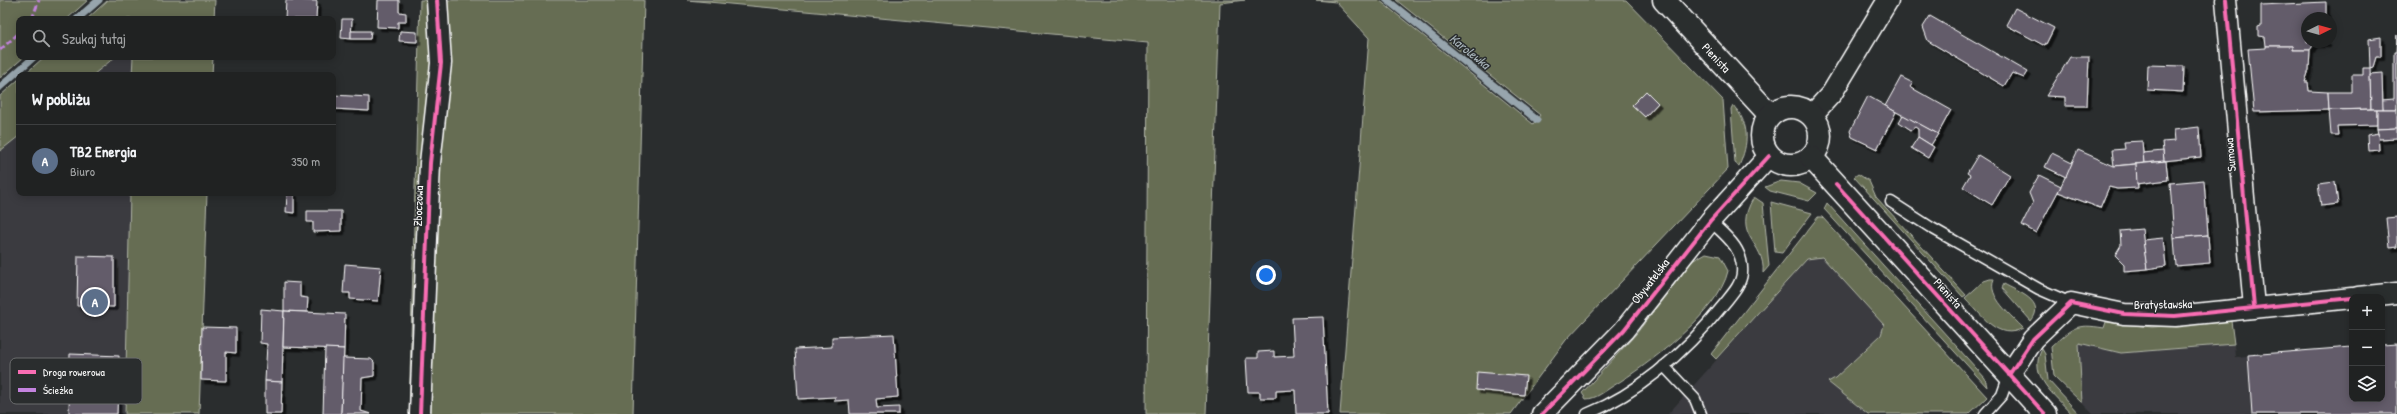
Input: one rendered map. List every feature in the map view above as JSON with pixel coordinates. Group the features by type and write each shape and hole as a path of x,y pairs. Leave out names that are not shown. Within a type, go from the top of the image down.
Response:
{"street":[{"name":"Zboczowa","path":"420,414 430,163 441,63 437,0"},
{"name":"Pienista","path":"1664,0 1770,114"},
{"path":"1812,116 1835,88 1888,0"},
{"name":"Sumowa","path":"2226,0 2254,308"},
{"path":"1796,107 1812,116 1820,132 1816,150 1811,157 1803,162 1790,165 1776,162 1769,156 1762,140 1762,130 1770,114 1778,109 1796,107"},
{"name":"Obywatelska","path":"1542,414 1624,330 1710,221 1769,156"},
{"name":"Pienista","path":"1811,157 2045,414"},
{"path":"2385,294 2397,293"},
{"name":"Bratysławska","path":"2071,303 2124,314 2152,316 2349,298"},
{"path":"2009,375 2033,339 2071,303"}],"lane":[{"path":"1891,202 1930,227 2039,289 2071,303"},
{"path":"1587,414 1635,387 1664,366 1713,318 1739,285 1742,275 1742,262 1738,251 1734,243 1710,221"},
{"path":"1664,366 1695,399 1701,414"},
{"path":"1985,414 2002,395 2009,375"}],"shaded area":[{"path":"111,60 133,60 132,72 97,72"},
{"path":"16,138 16,196 130,196 126,358 10,358 10,404 125,404 125,414 0,414 0,151"},
{"path":"1822,257 1884,325 1881,335 1835,378 1828,382 1868,414 1668,414 1807,259"},
{"path":"2079,342 2121,353 2234,344 2235,357 2349,348 2349,402 2385,402 2397,414 2093,414 2082,403"}],"green space":[{"path":"0,0 88,0 70,16 16,16 16,60 21,60 0,78"},
{"path":"108,0 215,0 214,16 90,16"},
{"path":"420,0 644,0 633,414 409,414"},
{"path":"687,0 1245,0 1220,3 1206,414 1146,414 1148,43"},
{"path":"1316,0 1379,0 1533,124 1540,115 1396,0 1626,0 1723,100 1728,169 1566,340 1511,414 1340,414 1369,38 1336,2"},
{"path":"41,60 111,60 97,72 27,72"},
{"path":"133,60 213,60 212,72 132,72"},
{"path":"16,82 16,138 0,151 0,96"},
{"path":"1733,105 1743,119 1746,134 1745,149 1739,166 1735,163 1731,109"},
{"path":"1858,174 1869,181 1876,197 1966,295 1963,297 1854,177"},
{"path":"1781,181 1799,183 1817,193 1809,201 1770,191 1765,187"},
{"path":"130,196 207,196 199,414 125,414 125,404 142,404 142,358 126,358"},
{"path":"1754,197 1763,203 1769,266 1763,273 1759,253 1747,230 1746,221 1748,210"},
{"path":"1771,202 1812,213 1782,253 1775,252"},
{"path":"1827,203 1985,378 1987,387 1824,209"},
{"path":"1818,217 1822,217 1987,397 1969,414 1868,414 1828,382 1835,378 1881,335 1884,325 1822,257 1807,259 1716,359 1711,354"},
{"path":"1706,253 1720,256 1728,271 1722,287 1711,303 1697,320 1680,336 1644,365 1628,377 1600,394 1593,398 1586,399 1582,393 1636,334 1692,261"},
{"path":"1994,279 1993,286 1997,299 2007,312 2023,328 2006,332 1998,329 1984,319 1965,298 1984,281"},
{"path":"2004,284 2023,294 2033,303 2036,308 2035,314 2031,321 2002,288"},
{"path":"2231,321 2234,344 2121,353 2079,343 2082,403 2054,376 2051,347 2074,328 2086,326 2104,328 2106,322 2152,327"},
{"path":"2042,349 2045,354 2048,380 2079,414 2072,414 2045,385 2038,368 2038,359"}],"building":[{"path":"286,0 317,1 316,16 285,16"},
{"path":"378,0 399,0 399,12 406,13 406,22 398,22 398,28 377,27"},
{"path":"2326,2 2326,12 2301,12 2301,48 2311,48 2310,50 2293,50 2293,46 2266,46 2265,37 2258,36 2258,27 2261,26 2261,5"},
{"path":"2015,8 2054,28 2045,46 2006,25"},
{"path":"1930,16 2028,72 2024,78 2012,73 2004,86 1928,41 1923,27"},
{"path":"342,19 352,19 351,39 341,38"},
{"path":"351,31 371,31 370,39 351,39"},
{"path":"400,31 417,32 417,42 399,41"},
{"path":"2397,35 2397,109 2383,109 2382,100 2394,99 2394,52 2396,52"},
{"path":"2381,37 2381,57 2376,57 2373,67 2370,68 2369,39"},
{"path":"2266,46 2293,46 2293,50 2310,50 2309,70 2305,82 2308,82 2309,91 2328,92 2329,110 2254,112 2248,49 2266,48"},
{"path":"2070,57 2089,57 2087,106 2065,106 2065,97 2046,96"},
{"path":"2148,65 2184,66 2183,92 2147,90"},
{"path":"2363,68 2370,68 2371,109 2329,110 2328,92 2352,92 2352,75 2363,75"},
{"path":"2382,73 2383,109 2371,109 2370,74"},
{"path":"1901,77 1913,83 1910,87 1951,110 1938,134 1885,106"},
{"path":"1646,91 1658,103 1645,117 1632,105"},
{"path":"336,95 369,97 369,111 336,109"},
{"path":"1868,96 1896,112 1877,149 1852,137 1850,131"},
{"path":"2377,109 2377,125 2337,126 2338,135 2331,135 2329,110"},
{"path":"2377,109 2397,109 2397,128 2377,129"},
{"path":"1903,115 1938,134 1931,145 1918,137 1918,129 1915,127 1911,130 1899,122"},
{"path":"2199,127 2201,157 2164,161 2162,142 2175,141 2174,130"},
{"path":"2397,128 2397,138 2379,139 2377,129"},
{"path":"2378,133 2379,150 2368,151 2367,135"},
{"path":"1918,137 1934,147 1928,158 1911,148"},
{"path":"2142,141 2144,163 2114,166 2112,150 2125,149 2124,142"},
{"path":"2078,150 2114,166 2136,164 2138,188 2117,189 2109,187 2100,208 2058,192"},
{"path":"2163,151 2164,161 2144,163 2143,153"},
{"path":"2052,153 2072,163 2066,177 2045,167"},
{"path":"1978,155 2010,175 1992,205 1963,187 1970,175 1967,173"},
{"path":"2166,161 2168,180 2137,184 2136,164"},
{"path":"2039,175 2061,186 2036,233 2022,225 2033,203 2029,193"},
{"path":"2204,180 2208,235 2174,238 2170,183"},
{"path":"2335,182 2338,204 2321,206 2318,184"},
{"path":"287,196 294,196 294,213 286,212"},
{"path":"307,211 341,211 341,231 313,232 313,222 307,222"},
{"path":"2397,217 2397,247 2389,248 2386,218"},
{"path":"2142,229 2147,269 2124,271 2124,264 2115,255 2121,245 2120,231"},
{"path":"2208,235 2210,263 2176,266 2174,238"},
{"path":"2163,238 2166,266 2147,269 2143,240"},
{"path":"78,256 114,257 114,307 77,306"},
{"path":"345,264 381,267 378,301 350,299 350,293 343,293"},
{"path":"284,282 300,283 300,297 308,298 307,312 284,311"},
{"path":"261,309 284,311 282,382 265,381 267,344 260,343"},
{"path":"284,311 345,314 344,349 283,347"},
{"path":"1323,317 1328,414 1296,414 1295,390 1276,391 1276,398 1260,398 1260,392 1248,392 1246,358 1258,358 1258,352 1274,351 1274,357 1294,356 1292,318"},
{"path":"202,327 236,328 236,353 226,352 226,381 201,380"},
{"path":"894,334 898,397 876,399 877,408 899,407 899,414 850,414 849,400 835,401 835,397 798,399 795,349 832,347 832,337"},
{"path":"2397,344 2397,414 2252,414 2248,355 2349,347 2349,402 2385,402 2385,345"},
{"path":"325,348 344,349 341,414 323,414"},
{"path":"70,354 119,356 119,358 70,358"},
{"path":"343,358 371,359 374,362 374,376 362,378 361,411 371,414 341,414"},
{"path":"1477,372 1526,376 1524,395 1476,390"},
{"path":"265,381 282,382 281,414 265,414"},
{"path":"69,404 117,404 117,414 69,414"}],"waterway":[{"name":"Karolewka","path":"80,16 99,0"},
{"name":"Karolewka","path":"1387,0 1537,120"},
{"name":"Karolewka","path":"17,72 31,60"},
{"name":"Karolewka","path":"0,87 16,73"}],"marked path":[{"path":"33,16 39,0"},
{"path":"0,50 16,36"}],"cycle path":[{"path":"420,414 430,163 441,63 437,0"},
{"path":"2226,0 2254,307"},
{"path":"1542,414 1624,330 1710,221 1769,156"},
{"path":"1836,184 2045,414"},
{"path":"2009,375 2033,339 2071,303 2124,314 2175,316 2349,298"}],"place":[{"name":"TB2 Energia","path":"95,302"}]}
